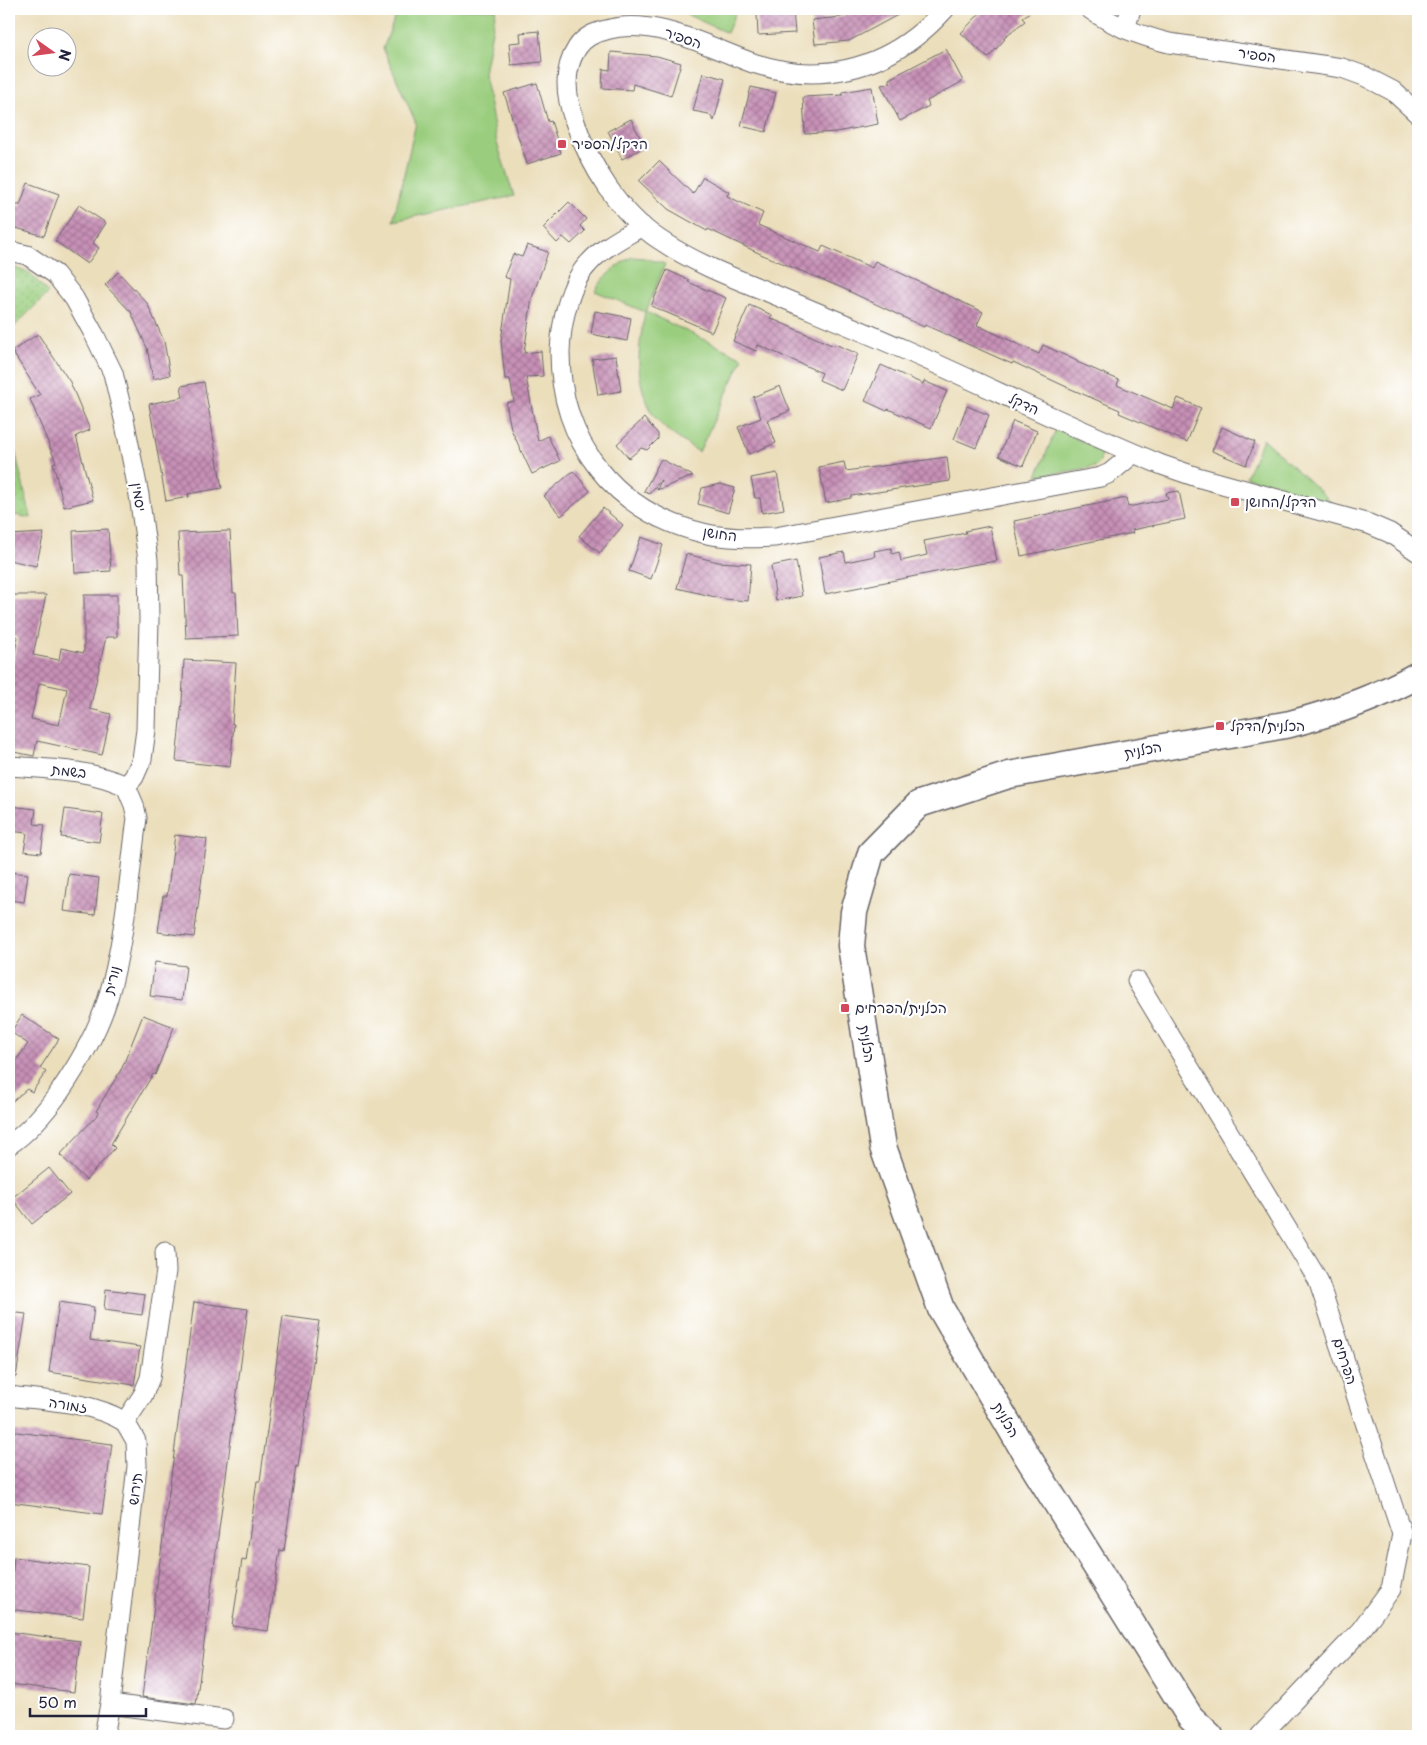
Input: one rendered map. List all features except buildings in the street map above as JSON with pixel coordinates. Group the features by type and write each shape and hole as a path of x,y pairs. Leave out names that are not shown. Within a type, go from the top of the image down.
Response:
{"street":[{"name":"הספיר","path":"642,226 624,207 592,164 571,110 567,89 567,71 572,55 581,42 594,33 615,27 638,26 657,29 755,64 784,72 832,72 861,66 884,57 906,45 922,33 945,9"},
{"name":"הספיר","path":"1090,9 1102,18 1125,29 1168,43 1342,68 1364,76 1392,91 1418,114"},
{"path":"1125,29 1131,9"},
{"name":"הדקל","path":"642,226 657,239 713,270 902,348 1133,454 1197,477 1369,524 1390,532 1418,552"},
{"name":"החושן","path":"642,226 608,247 588,263 576,282 563,323 560,367 564,396 573,425 584,450 615,486 634,503 655,516 705,534 732,537 775,537 1101,477 1110,473 1133,454"},
{"name":"יסמין","path":"9,251 27,255 55,274 74,298 94,334 112,373 124,419 140,495 148,560 146,710 143,749 140,765 134,777 126,786"},
{"name":"הכלנית","path":"1210,1736 1190,1717 1024,1451 941,1309 884,1147 852,946 854,912 870,853 919,804 1010,775 1290,724 1354,705 1399,686 1418,675"},
{"name":"בשמת","path":"9,766 70,770 95,774 126,786"},
{"name":"נורית","path":"9,1145 48,1109 73,1073 93,1034 107,999 120,950 137,818 126,786"},
{"name":"הפרחים","path":"1137,981 1318,1280 1402,1534 1391,1589 1360,1631 1260,1736"},
{"path":"124,1422 143,1395 150,1378 166,1271 165,1252"},
{"name":"זמורה","path":"9,1396 94,1409 114,1415 124,1422"},
{"name":"תירוש","path":"104,1736 110,1704 138,1466 136,1441 124,1422"},
{"path":"110,1704 224,1719"}],"green space":[{"path":"398,9 496,9 484,73 497,143 514,196 393,221 416,123 383,49"},
{"path":"686,9 737,9 727,33 686,14"},
{"path":"632,257 644,258 665,264 646,312 743,358 699,452 667,430 656,419 649,408 642,388 639,366 645,312 595,291 611,271"},
{"path":"9,266 30,273 48,293 9,332"},
{"path":"9,426 31,518 9,514"},
{"path":"1056,429 1102,451 1100,462 1095,467 1037,476"},
{"path":"1263,439 1335,505 1246,477"}],"place":[{"name":"הדקל/הספיר","path":"562,144"},
{"name":"הדקל/החושן","path":"1235,502"},
{"name":"הכלנית/הדקל","path":"1220,726"},
{"name":"הכלנית/הפרחים","path":"845,1008"}]}
